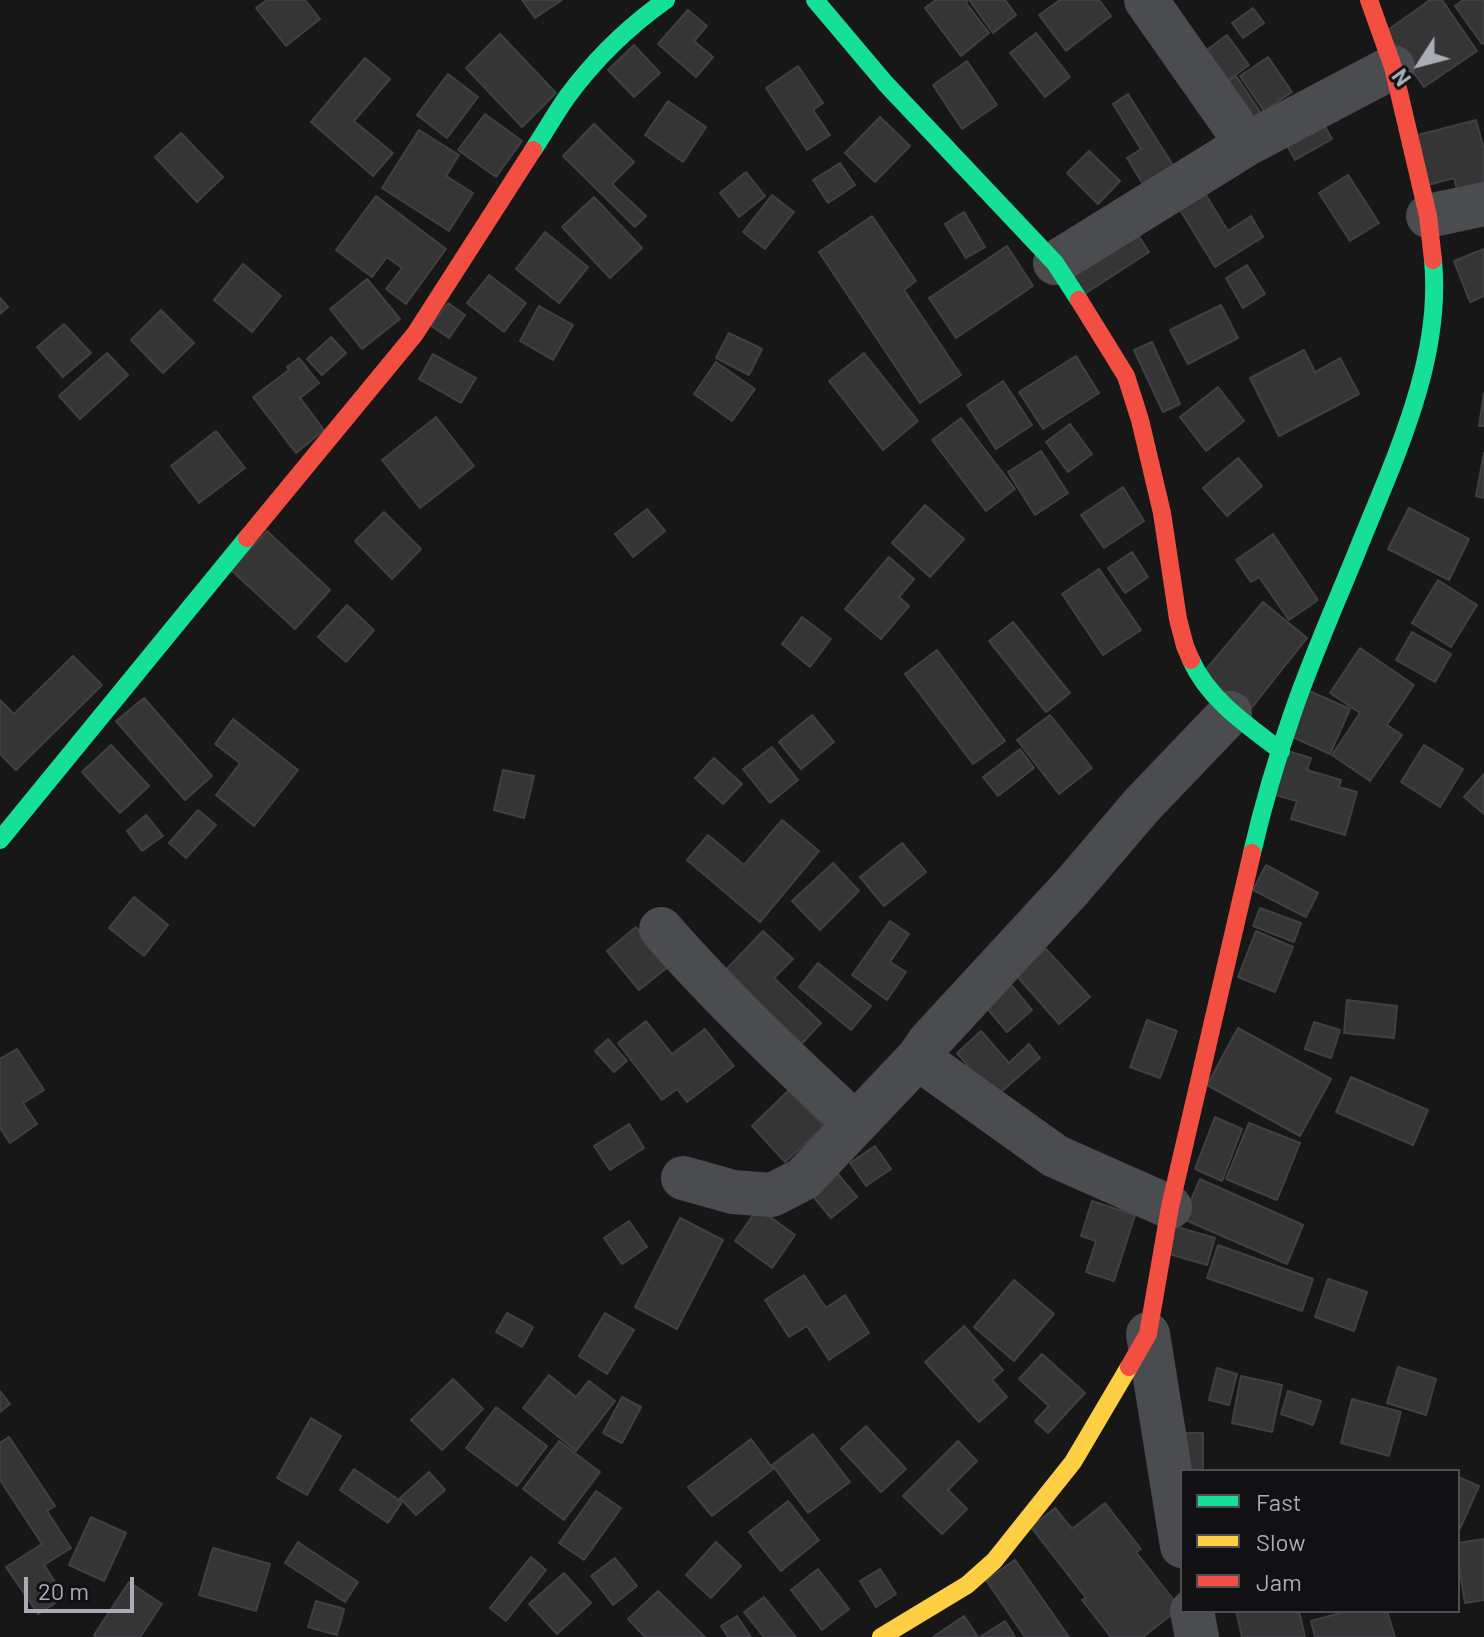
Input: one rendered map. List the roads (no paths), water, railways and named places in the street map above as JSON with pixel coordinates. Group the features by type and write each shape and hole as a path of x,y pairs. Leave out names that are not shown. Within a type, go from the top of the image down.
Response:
{"street":[{"path":"0,840 415,334 568,96 611,45 666,0"},
{"path":"815,0 886,84 1055,263 1092,319 1126,376 1140,420 1162,513 1185,646 1197,673 1230,713 1281,751"},
{"path":"1146,0 1247,144"},
{"path":"1180,1534 1148,1334 1170,1207 1264,803 1293,711 1402,438 1432,332 1434,274 1428,216 1393,67 1369,0"},
{"path":"1055,263 1247,144 1393,67"},
{"path":"1428,216 1484,204"},
{"path":"683,1178 733,1192 772,1195 803,1179 918,1058 1142,805 1230,713"},
{"path":"661,929 754,1028 855,1123"},
{"path":"918,1058 1055,1156 1170,1207"},
{"path":"881,1637 967,1585 994,1561 1073,1462 1148,1334"},
{"path":"1192,1613 1197,1637"}]}
